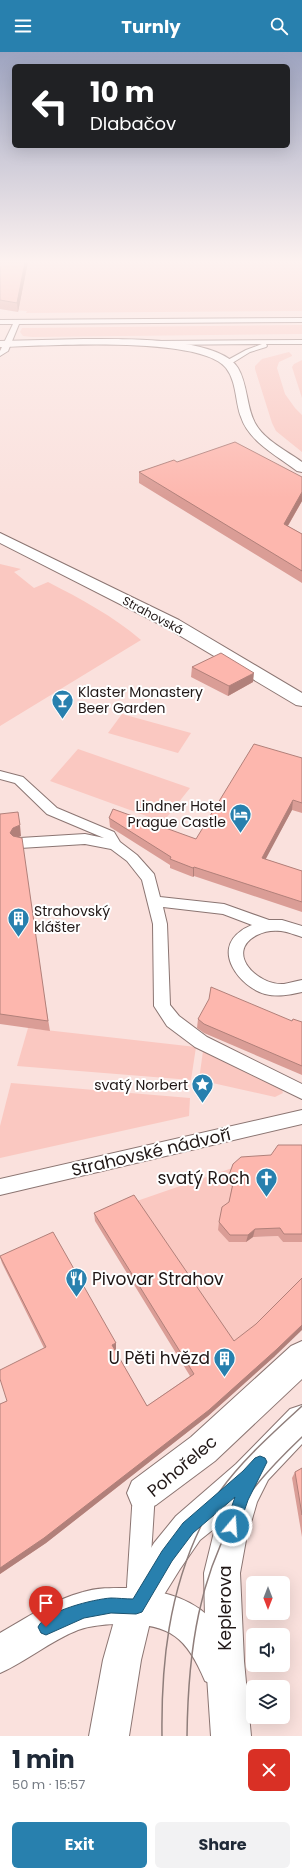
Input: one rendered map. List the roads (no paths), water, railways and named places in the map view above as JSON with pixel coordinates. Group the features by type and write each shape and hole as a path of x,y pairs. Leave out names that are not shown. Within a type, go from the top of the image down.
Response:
{"main road":[{"path":"2,347 139,343 168,345 202,350 215,355 229,363 234,371 249,424 264,439 302,468"},
{"name":"Strahovská","path":"0,537 173,624 302,702"},
{"name":"Pohořelec","path":"144,1493 203,1449 302,1357"},
{"path":"109,1736 122,1660 136,1607 167,1556 188,1528 248,1476 260,1462 302,1421"},
{"name":"Keplerova","path":"230,1719 222,1573 228,1540 240,1502 260,1462"},
{"path":"0,1654 57,1621 84,1610 111,1606 155,1608 171,1612 190,1624 206,1643 218,1666 230,1719"}],"lane":[{"path":"229,363 248,351 276,342"},
{"path":"139,343 302,342"},
{"path":"0,775 19,780 52,810 64,817 109,835 115,845 132,858 149,878 160,924 162,1006 173,1021 201,1042 302,1092"},
{"path":"20,843 85,839 115,845"},
{"path":"154,901 224,909 267,925 290,927 302,932"},
{"path":"267,925 248,933 241,940 237,947 235,956 237,965 250,981 260,986 284,991 302,986"},
{"name":"Strahovské nádvoří","path":"0,1187 302,1117"},
{"name":"Pohořelec","path":"136,1607 144,1493"}],"tram line":[{"path":"162,1736 163,1682 169,1628 181,1576 190,1551 212,1504 229,1479 238,1468 302,1406"},
{"path":"187,1736 193,1644 206,1584 216,1555 229,1527 245,1500 272,1467 302,1437"}],"place":[{"name":"Klaster Monastery Beer Garden","path":"63,720"},
{"name":"Lindner Hotel Prague Castle","path":"241,834"},
{"name":"Strahovský klášter","path":"18,938"},
{"name":"svatý Norbert","path":"203,1104"},
{"name":"svatý Roch","path":"266,1198"},
{"name":"Pivovar Strahov","path":"76,1298"},
{"name":"U Pěti hvězd","path":"225,1378"}]}
